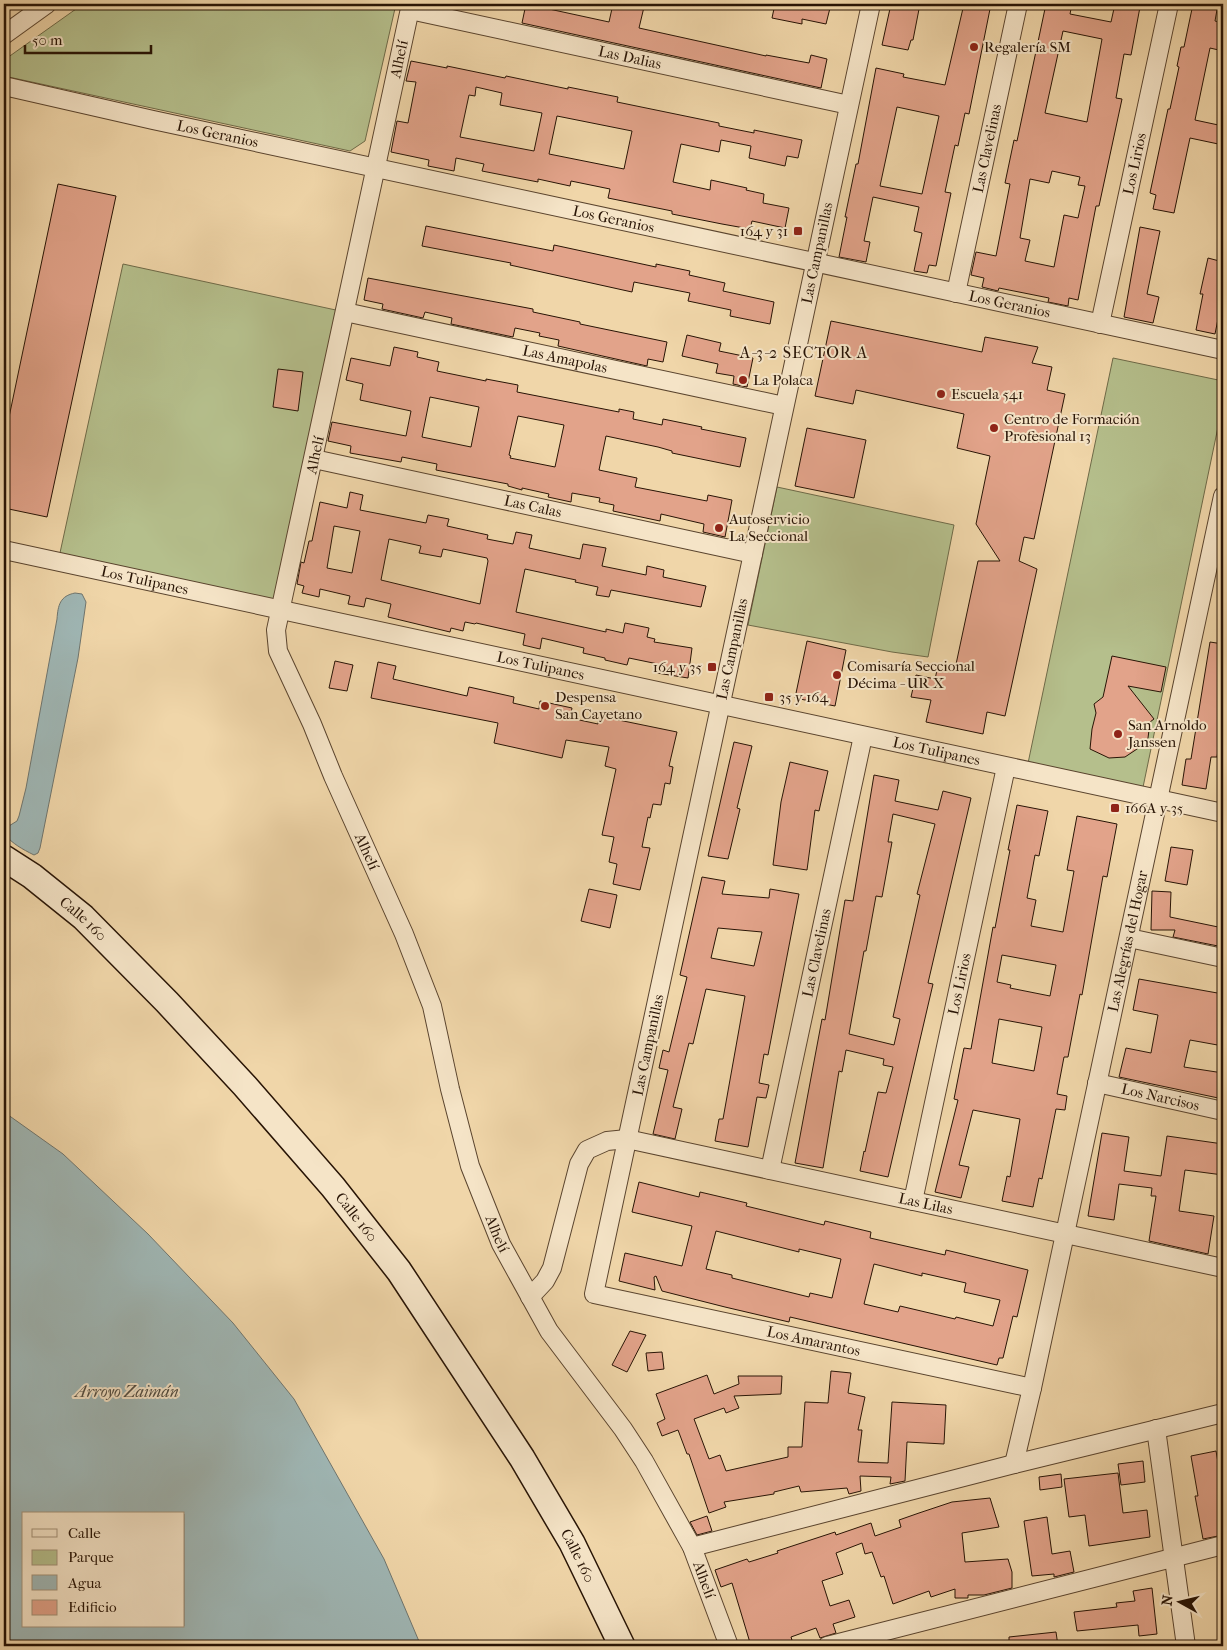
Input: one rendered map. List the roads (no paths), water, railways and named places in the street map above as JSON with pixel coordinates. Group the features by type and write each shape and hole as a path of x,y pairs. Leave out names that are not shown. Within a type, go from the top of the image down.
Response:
{"main road":[{"name":"Calle 160","path":"4,858 32,876 83,917 167,1002 333,1187 399,1271 522,1458 572,1544 622,1646"}],"street":[{"path":"4,35 47,4"},
{"name":"Las Campanillas","path":"594,1294 870,4"},
{"name":"Las Clavelinas","path":"956,293 1018,4"},
{"name":"Los Lirios","path":"1100,324 1169,4"},
{"name":"Las Dalias","path":"410,7 849,105"},
{"name":"Alhelí","path":"410,7 276,630 278,651 404,934 432,1006 470,1166 501,1244 549,1331 623,1429 644,1461 692,1547 729,1646"},
{"name":"Los Geranios","path":"4,86 153,120 1223,350"},
{"name":"Las Amapolas","path":"345,312 784,406"},
{"name":"Las Calas","path":"314,460 753,554"},
{"name":"Las Alegrías del Hogar","path":"1014,1464 1032,1388 1223,496"},
{"name":"Los Tulipanes","path":"4,550 1223,813"},
{"name":"Las Clavelinas","path":"770,1170 863,736"},
{"name":"Los Lirios","path":"913,1201 1006,767"},
{"path":"1128,938 1223,958"},
{"name":"Los Narcisos","path":"1097,1083 1223,1110"},
{"name":"Las Lilas","path":"530,1297 545,1281 552,1268 580,1164 586,1150 607,1141 627,1140 1223,1268"},
{"name":"Los Amarantos","path":"594,1294 1032,1388"},
{"path":"692,1547 1014,1464 1223,1413"},
{"path":"1156,1429 1186,1646"},
{"path":"827,1646 1223,1545"}],"water":[{"path":"75,593 82,594 86,602 78,658 40,848 38,853 34,855 11,841 4,834 4,829 17,821 26,788 59,605 66,596"},
{"name":"Arroyo Zaimán","path":"4,1112 63,1154 148,1234 233,1323 294,1399 384,1559 421,1646 4,1646"}],"place":[{"name":"Regalería SM","path":"974,47"},
{"name":"164 y 31","path":"798,231"},
{"name":"La Polaca","path":"743,380"},
{"name":"Escuela 541","path":"941,394"},
{"name":"Centro de Formación Profesional 13","path":"994,428"},
{"name":"Autoservicio La Seccional","path":"719,528"},
{"name":"164 y 35","path":"712,667"},
{"name":"Comisaría Seccional Décima - UR X","path":"837,675"},
{"name":"35 y 164","path":"769,697"},
{"name":"Despensa San Cayetano","path":"545,706"},
{"name":"San Arnoldo Janssen","path":"1118,734"},
{"name":"166A y 35","path":"1115,808"}],"district":[{"name":"A-3-2 SECTOR A","path":"804,352"}]}
